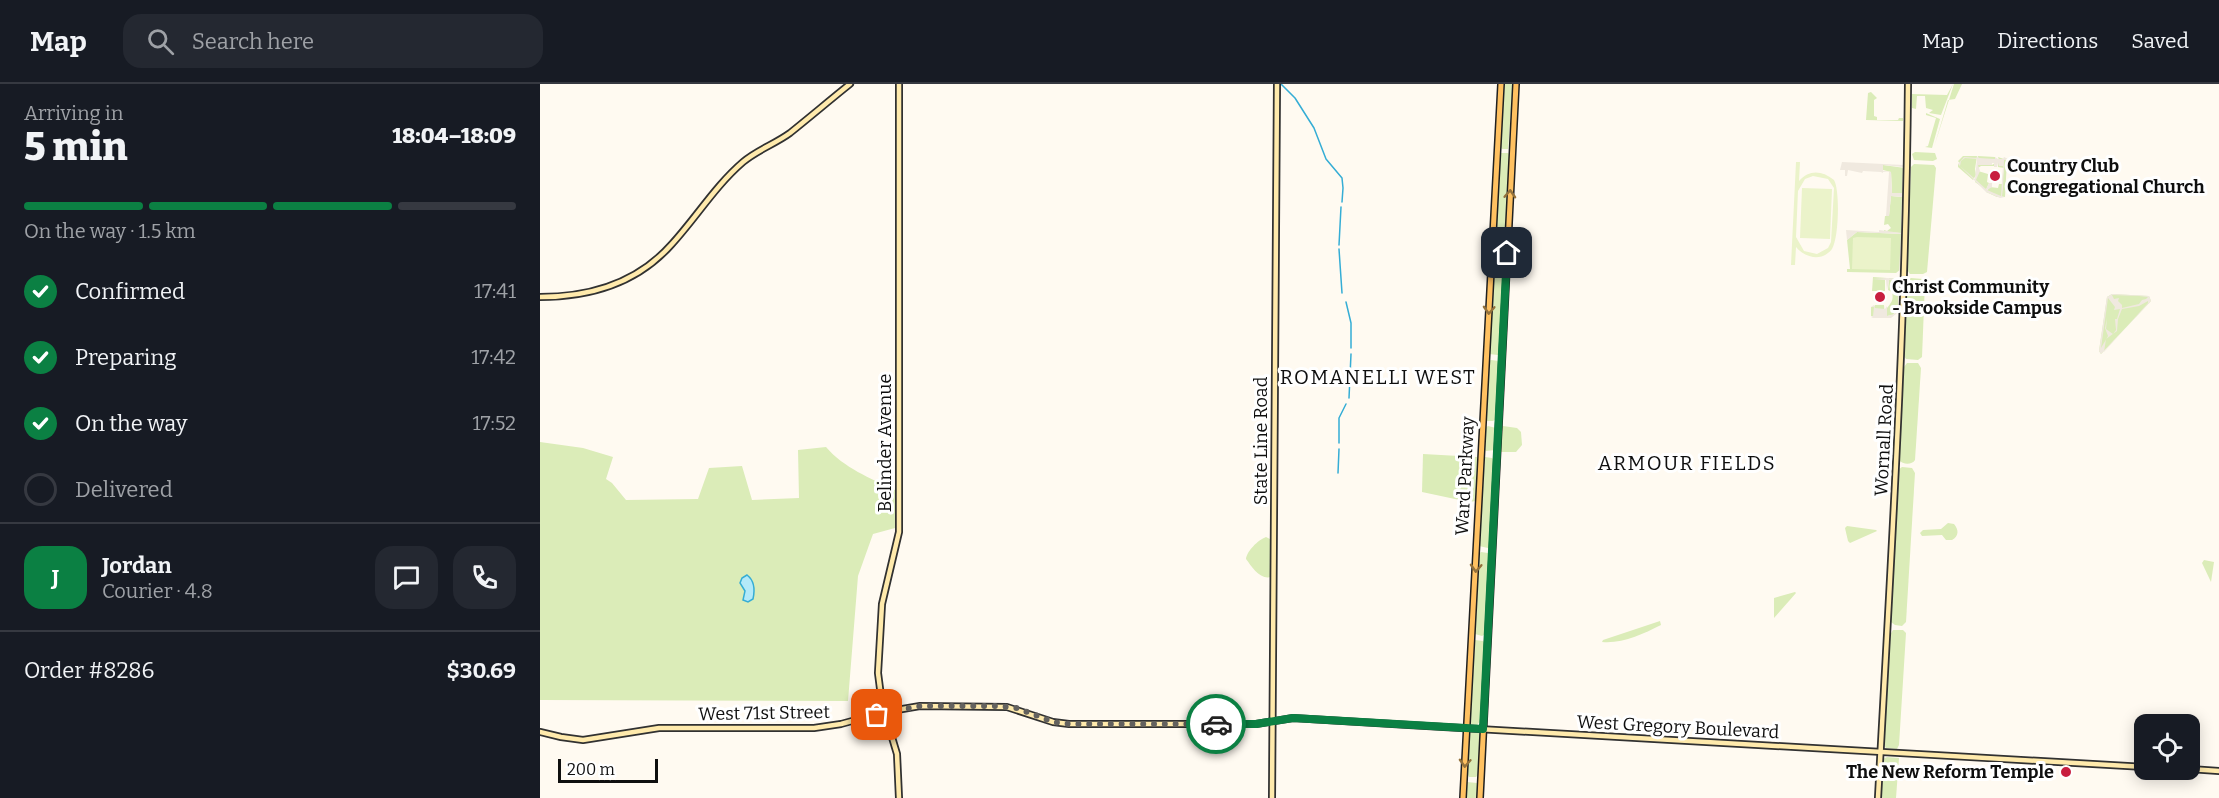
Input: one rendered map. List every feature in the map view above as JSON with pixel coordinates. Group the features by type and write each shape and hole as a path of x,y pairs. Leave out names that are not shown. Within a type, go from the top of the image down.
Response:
{"main road":[{"path":"540,297 568,297 601,290 627,280 648,267 672,244 720,184 745,160 807,120 850,84"},
{"name":"Belinder Avenue","path":"899,84 899,532 885,587 878,673 885,712 897,754 899,798"},
{"name":"State Line Road","path":"1272,798 1277,84"},
{"name":"Ward Parkway","path":"1463,798 1501,84"},
{"name":"Ward Parkway","path":"1480,798 1516,84"},
{"name":"Wornall Road","path":"1878,798 1903,333 1908,84"},
{"name":"West 71st Street","path":"540,732 583,740 659,728 814,728 920,706 1017,708 1053,722 1077,724 1256,724 1273,721"},
{"name":"West Gregory Boulevard","path":"1273,721 1287,718 1323,718 2134,766"},
{"path":"2200,770 2219,771"}],"green space":[{"path":"1503,84 1513,84 1508,149 1502,149 1500,146"},
{"path":"1953,84 1941,115 1929,113 1933,110 1926,108 1925,96 1917,96 1916,109 1912,108 1912,94 1947,95"},
{"path":"1954,84 1962,84 1955,99 1949,100"},
{"path":"1871,92 1877,98 1874,100 1874,116 1877,120 1903,118 1903,121 1866,120 1868,93"},
{"path":"1948,100 1949,100 1934,147"},
{"path":"1926,113 1940,119 1932,148 1925,147 1928,146 1936,118"},
{"path":"1915,152 1935,153 1937,159 1933,161 1914,160 1912,154"},
{"path":"1501,153 1510,155 1505,252 1502,254 1494,252"},
{"path":"1963,156 1977,156 1976,175 1973,180 1958,167 1960,164 1958,161"},
{"path":"1978,156 1995,157 1992,159 1994,166 1978,168"},
{"path":"1998,157 2007,160 2005,197 1997,197 1986,192 1990,187 1998,188 1999,184 2002,184 2004,168 1998,167 2000,163"},
{"path":"1796,162 1800,162 1799,181 1811,173 1824,174 1834,180 1838,203 1837,225 1834,243 1828,253 1814,257 1804,254 1796,247 1795,265 1791,265","holes":["1813,176 1828,179 1834,188 1831,242 1828,248 1817,254 1804,251 1796,237 1798,191 1805,179"]},
{"path":"1914,164 1934,165 1936,168 1927,272 1923,274 1910,274 1907,270 1911,167"},
{"path":"1883,165 1905,168 1904,193 1892,193 1891,172 1883,170"},
{"path":"1978,171 1988,174 1987,182 1989,183 1986,190 1975,182"},
{"path":"1802,188 1832,189 1830,239 1800,238"},
{"path":"1891,196 1902,197 1902,233 1884,232 1891,228 1888,224 1884,225 1885,216 1889,216"},
{"path":"1857,232 1901,234 1901,269 1896,273 1847,272 1847,269 1850,269 1847,240"},
{"path":"1853,238 1891,238 1890,270 1852,269"},
{"path":"1503,259 1504,263 1500,353 1498,355 1489,354 1494,260"},
{"path":"1873,277 1887,278 1885,291 1872,291"},
{"path":"1889,278 1899,279 1900,282 1899,309 1898,307 1893,315 1887,316 1887,308 1893,297 1892,292 1888,290"},
{"path":"1911,278 1923,279 1925,282 1922,357 1918,360 1906,359 1904,356 1907,281"},
{"path":"2112,294 2149,296 2151,301 2101,354 2099,351 2107,297"},
{"path":"1884,305 1885,318 1871,316 1871,307"},
{"path":"1489,361 1499,361 1496,419 1487,421"},
{"path":"1907,363 1918,363 1921,368 1915,460 1907,464 1899,460 1904,367"},
{"path":"1488,426 1496,428 1495,450 1486,451 1484,449 1485,428"},
{"path":"1501,427 1517,428 1521,432 1522,445 1516,452 1500,452"},
{"path":"540,442 583,448 613,457 606,479 626,500 698,499 709,468 742,466 752,500 799,498 798,450 826,447 849,467 895,490 895,528 873,534 858,576 848,701 540,700"},
{"path":"1423,454 1477,457 1476,501 1469,502 1422,492"},
{"path":"1485,457 1494,460 1490,546 1488,548 1479,546"},
{"path":"1902,467 1912,468 1915,473 1906,622 1902,626 1891,622 1898,470"},
{"path":"1948,523 1954,524 1957,531 1956,537 1952,540 1946,540 1942,535 1922,536 1920,533 1923,530 1941,529"},
{"path":"1847,526 1877,531 1850,543 1845,528"},
{"path":"1266,537 1272,540 1271,577 1263,577 1246,559 1253,546"},
{"path":"1481,552 1489,555 1485,634 1482,636 1475,634 1479,554"},
{"path":"2204,560 2214,562 2211,582 2202,563"},
{"path":"1796,593 1774,618 1774,598"},
{"path":"1660,621 1661,625 1632,638 1602,642 1603,640"},
{"path":"1893,630 1903,630 1906,633 1897,749 1886,748 1884,745 1890,635"},
{"path":"1475,640 1483,641 1485,644 1481,720 1477,725 1470,722"},
{"path":"1471,732 1480,735 1478,775 1476,777 1468,775"},
{"path":"1899,758 1896,798 1881,798 1883,759"},
{"path":"1467,782 1477,783 1477,798 1466,798"}],"shaded area":[{"path":"1964,157 2003,159 2004,157 2008,159 2004,160 2002,196 2005,197 2000,198 1986,192 1960,166 1958,164","holes":["1965,158 1977,159 1975,179 1960,166 1961,161","1994,163 1994,167 1997,167 1998,163 1999,166 2003,166 2001,196 1987,190 1992,187 1992,183 1989,183 1986,189 1976,180 1980,171 1978,165"]},
{"path":"1842,162 1904,165 1901,269 1899,272 1901,234 1857,232 1847,240 1846,230 1901,233 1902,197 1891,196 1889,216 1886,216 1889,172 1863,171 1862,173 1848,170 1845,176 1845,170 1840,170","holes":["1883,165 1903,167 1902,193 1892,193 1891,172 1883,171"]},
{"path":"1887,278 1900,281 1899,309 1891,318 1873,318 1871,317 1874,307 1871,307 1874,305 1875,308 1885,309 1887,306 1887,316 1894,314 1898,308 1898,281 1889,280 1887,290 1886,280 1872,279"},
{"path":"2112,294 2149,296 2151,301 2126,327 2148,301 2139,306 2122,309 2117,331 2113,334 2116,330 2115,319 2120,309 2114,310 2115,307 2108,298 2101,348 2106,340 2104,351 2101,354 2099,351 2107,297","holes":["2112,295 2139,296 2148,297 2139,304 2122,308 2118,301 2119,298 2114,299"]},
{"path":"2107,318 2106,329 2113,334 2106,339 2108,336 2105,328"}],"water":[{"path":"747,575 752,580 754,589 753,599 748,602 743,600 745,591 740,583"}],"waterway":[{"path":"1281,84 1295,98 1314,128 1326,159 1342,178 1342,202"},
{"path":"1339,245 1341,207"},
{"path":"1339,249 1342,293"},
{"path":"1346,302 1351,323 1351,348"},
{"path":"1349,398 1351,354"},
{"path":"1339,443 1339,418 1346,404"},
{"path":"1338,473 1339,449"}],"way so far":[{"path":"877,715 920,706 997,706 1017,708 1053,722 1069,724 1216,724"}],"place":[{"name":"Country Club Congregational Church","path":"1995,176"},
{"name":"Christ Community - Brookside Campus","path":"1880,297"},
{"name":"The New Reform Temple","path":"2066,772"}],"district":[{"name":"ROMANELLI WEST","path":"1378,377"},
{"name":"ARMOUR FIELDS","path":"1687,463"}],"route":[{"path":"1216,724 1256,724 1279,719 1323,718 1483,729 1507,253"}]}
